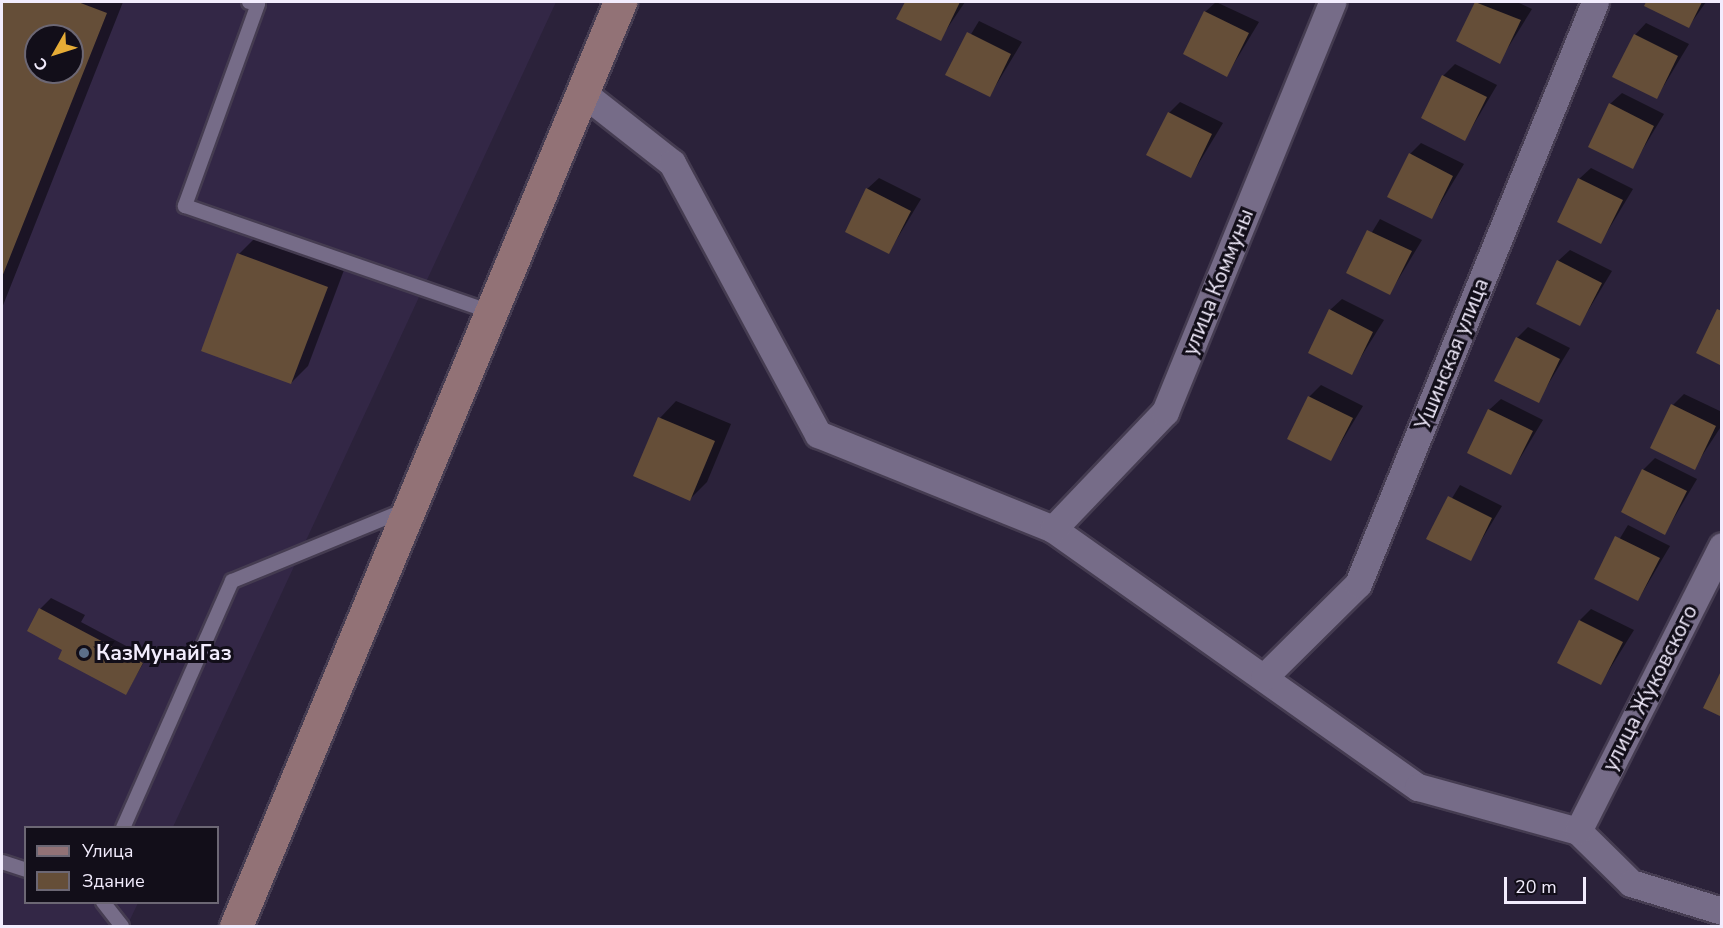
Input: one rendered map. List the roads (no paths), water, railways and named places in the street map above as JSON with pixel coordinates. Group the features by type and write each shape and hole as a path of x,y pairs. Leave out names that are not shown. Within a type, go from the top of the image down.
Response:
{"main road":[{"path":"236,927 408,509 621,2"}],"street":[{"name":"улица Коммуны","path":"1053,529 1165,412 1332,2"},
{"name":"Ушинская улица","path":"1264,677 1358,584 1595,2"},
{"path":"583,93 672,163 818,434 1053,529 1418,787 1578,831 1631,883 1722,911"},
{"name":"улица Жуковского","path":"1578,831 1722,546"}],"lane":[{"path":"249,2 258,4 185,206 491,312"},
{"path":"124,826 232,581 408,509"},
{"path":"2,862 24,869"},
{"path":"104,904 122,927"}],"place":[{"name":"КазМунайГаз","path":"84,653"}]}
